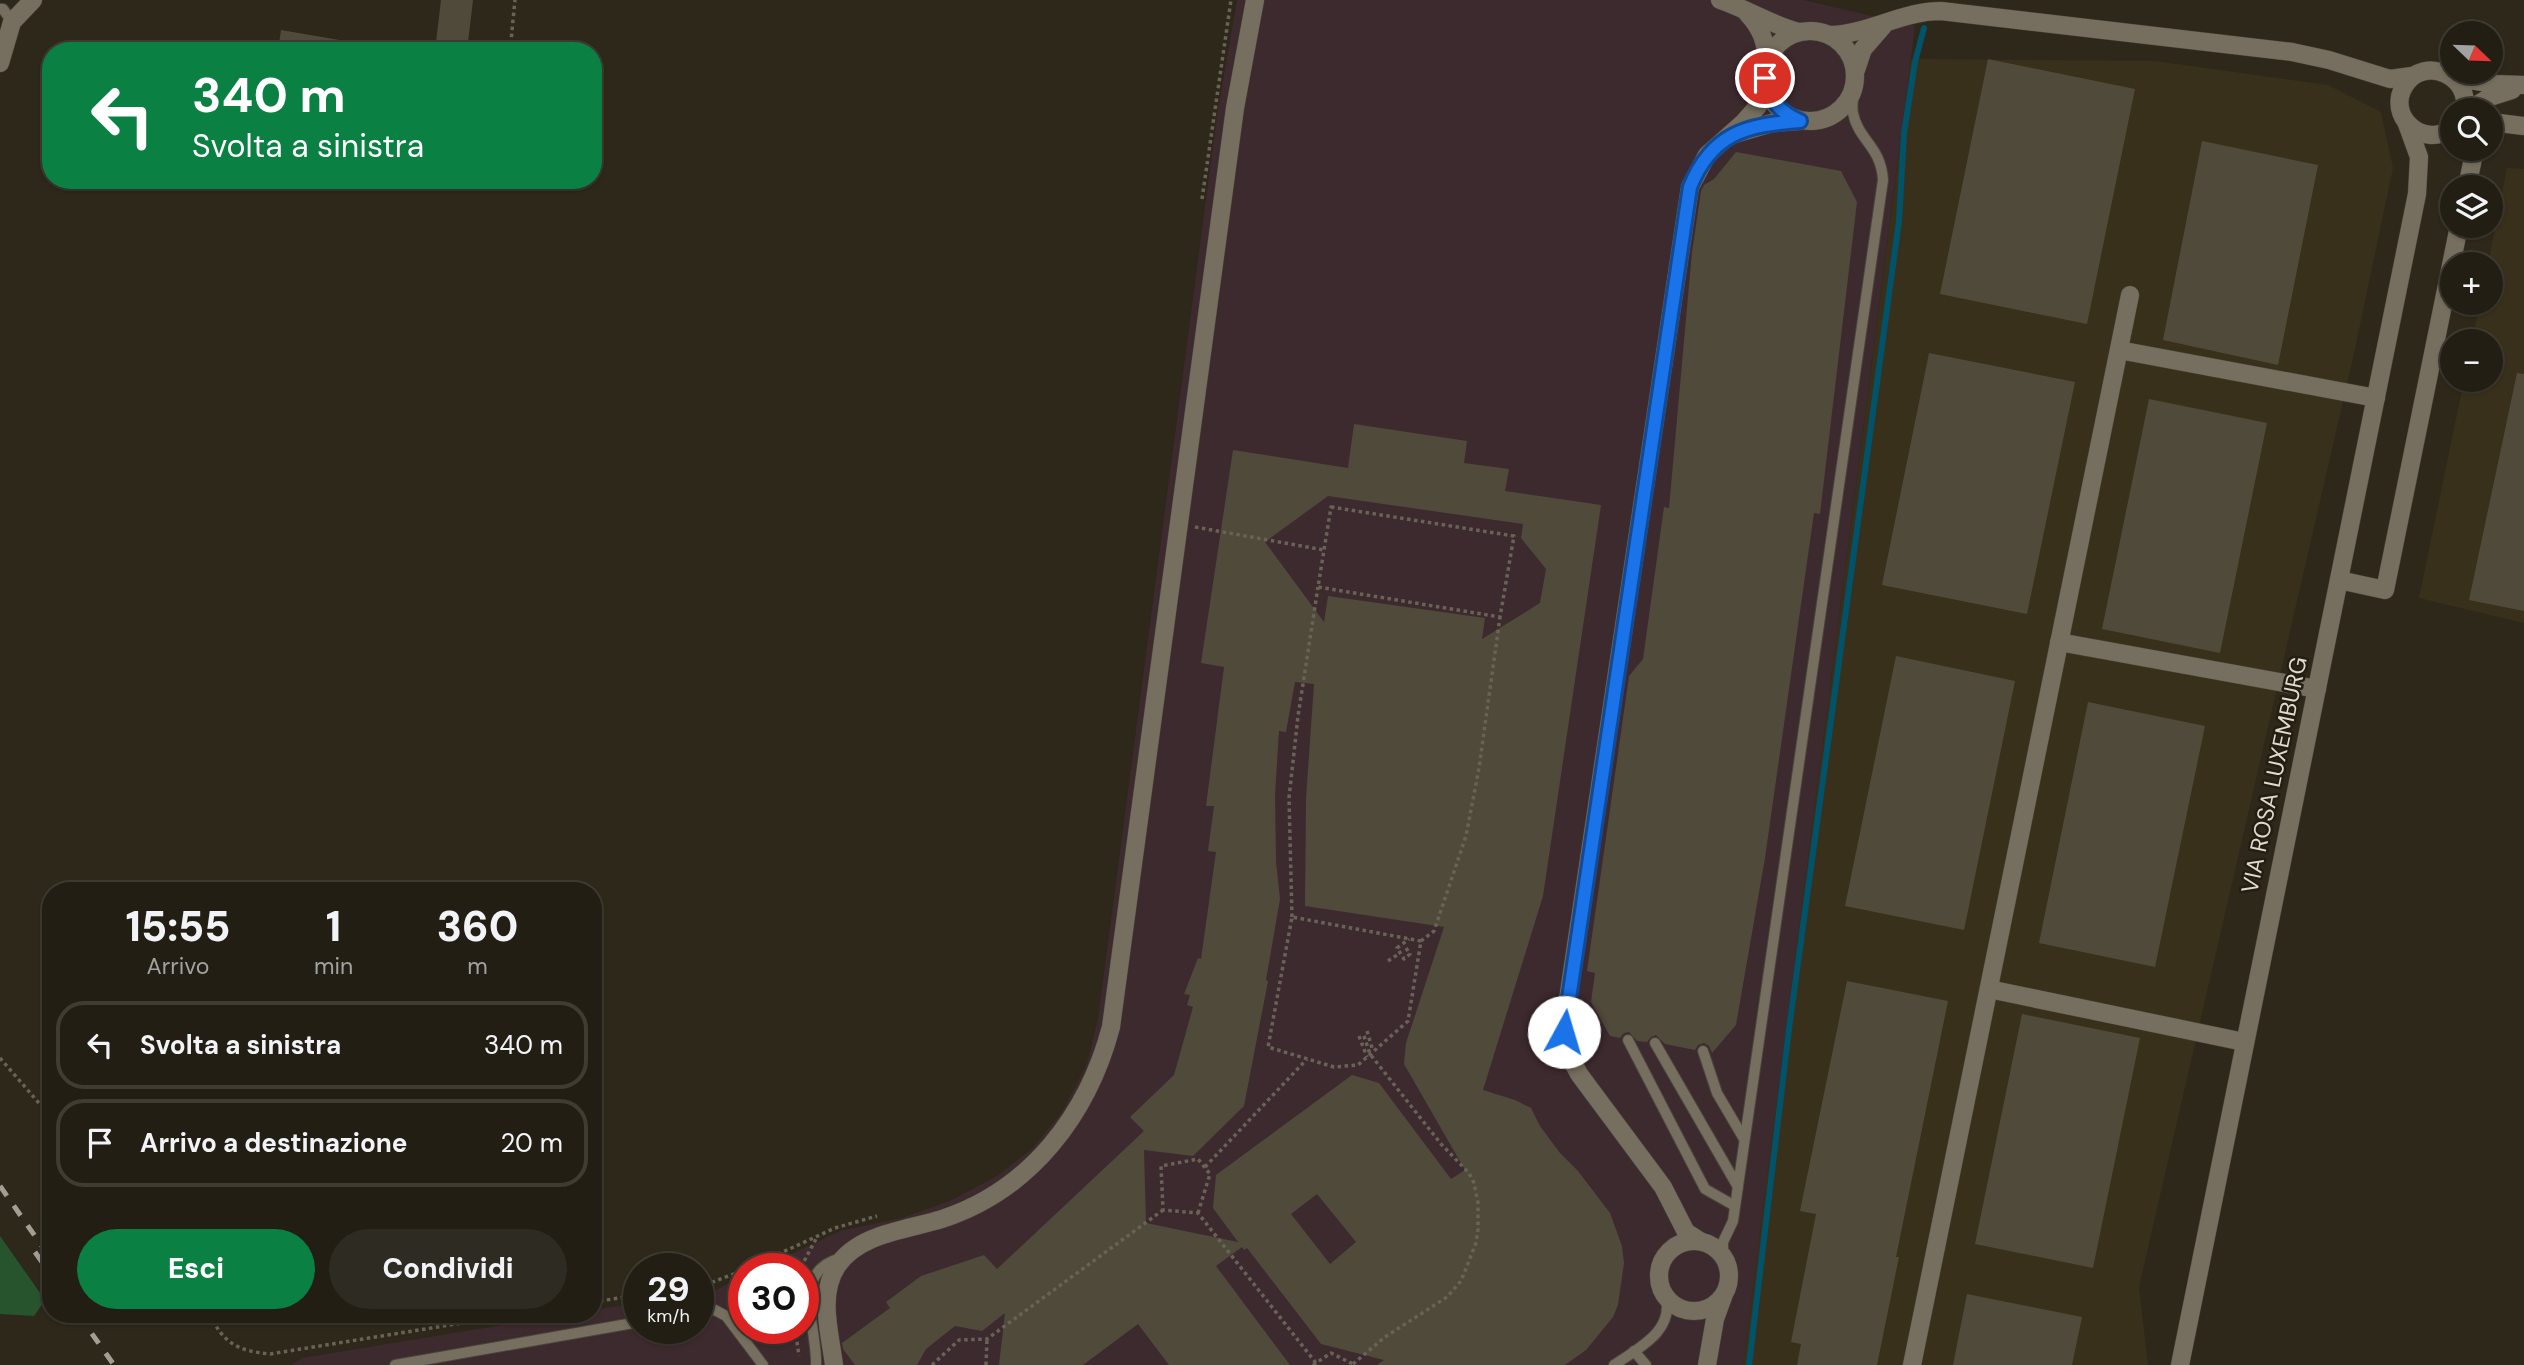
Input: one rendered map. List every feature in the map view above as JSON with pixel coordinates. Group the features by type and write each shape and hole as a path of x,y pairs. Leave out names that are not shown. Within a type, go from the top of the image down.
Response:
{"street":[{"path":"0,63 6,15 33,0"},
{"path":"834,1365 826,1304 827,1291 831,1277 844,1258 860,1244 875,1238 967,1210 1022,1175 1044,1155 1081,1103 1094,1077 1111,1027 1235,108 1255,0"},
{"path":"1726,2 1786,29 1830,35 1843,44 1851,56 1855,77"},
{"path":"1726,2 1748,15 1763,35 1768,94 1776,106 1800,121"},
{"path":"1830,35 1851,33 1924,11 1952,6 2292,52 2390,79 2412,76 2432,69 2440,72"},
{"path":"1719,142 1753,127 1815,121 1829,118 1841,110 1850,98 1858,58 1869,40 1892,20"},
{"path":"1700,1241 1686,1232 1663,1187 1571,1060 1564,1032 1565,1019 1690,187 1707,155 1758,106 1774,49 1785,38 1799,32"},
{"path":"2346,65 2374,83 2416,131 2426,135 2440,134"},
{"path":"2412,76 2400,94 2404,117 2420,157 2417,194"},
{"path":"2494,84 2524,86"},
{"path":"2488,98 2524,86"},
{"path":"2503,123 2524,126"},
{"path":"2417,194 2431,153 2440,142"},
{"name":"VIA ROSA LUXEMBURG","path":"2180,1365 2417,194"},
{"path":"2339,580 2385,590 2457,238"},
{"path":"1912,1365 2130,295"},
{"path":"2119,350 2376,398"},
{"path":"2059,642 2317,689"},
{"path":"1989,989 2244,1042"},
{"path":"1669,1252 1675,1227 1674,1208"},
{"path":"1707,1365 1715,1319 1728,1284 1730,1272 1723,1256 1711,1244 1700,1241 1678,1245 1662,1262 1660,1284 1673,1304 1692,1310 1706,1309 1724,1294"},
{"path":"1692,1310 1707,1325 1710,1344"}],"lane":[{"path":"1723,1256 1723,1242 1731,1228 1738,1187 1883,180 1879,157 1853,115 1855,77"},
{"path":"1628,1040 1705,1189 1735,1206"},
{"path":"1654,1043 1738,1187"},
{"path":"1703,1051 1717,1093 1745,1139"},
{"path":"816,1365 809,1307 811,1286 821,1269 833,1260 844,1258"},
{"path":"1614,1365 1662,1328 1668,1312 1665,1295"},
{"path":"714,1310 726,1316 763,1365"},
{"path":"395,1365 623,1325"},
{"path":"1634,1351 1646,1365"}],"path":[{"path":"511,42 515,0"},
{"path":"1201,206 1231,0"},
{"path":"1331,507 1514,536 1466,836 1434,931 1421,941 1408,1021 1358,1065 1334,1067 1268,1047 1292,917 1289,798 1298,716 1324,550 1331,507"},
{"path":"1179,524 1324,550"},
{"path":"1318,587 1500,617"},
{"path":"1292,917 1421,941"},
{"path":"1406,948 1410,954 1404,959 1397,948 1409,939"},
{"path":"1388,961 1397,955"},
{"path":"932,1365 959,1340 987,1339 1163,1210 1199,1213 1315,1364 1331,1353 1353,1365 1385,1337 1447,1297 1461,1281 1476,1243 1478,1229 1478,1202 1469,1173 1440,1144 1370,1054 1363,1033 1370,1054"},
{"path":"0,1058 42,1107"},
{"path":"1205,1168 1307,1059"},
{"path":"1163,1210 1161,1166 1198,1159 1210,1174 1199,1213"},
{"path":"780,1253 850,1222 883,1214"},
{"path":"808,1253 818,1236"},
{"path":"602,1301 623,1297"},
{"path":"214,1323 220,1334 234,1346 252,1353 270,1354 462,1323"},
{"path":"986,1365 987,1339"},
{"path":"798,1344 802,1365"}],"shaded area":[{"path":"1237,0 1803,0 1915,26 1743,1365 291,1365 302,1358 514,1323 602,1323 602,1309 623,1305 623,1344 714,1344 714,1291 728,1284 728,1344 819,1344 819,1253 794,1253 840,1231 902,1218 952,1200 997,1176 1032,1149 1062,1112 1087,1064 1098,1019 1217,116"},
{"path":"1911,59 2155,61 2328,85 2381,112 2393,168 2353,358 2139,1287 2148,1365 1743,1365"},
{"path":"2507,168 2524,169 2524,623 2419,598 2462,392 2503,392 2503,329 2475,329 2477,315 2503,315 2503,252 2490,252 2493,238 2503,238 2503,188"}],"green space":[{"path":"0,1236 42,1296 42,1304 34,1316 0,1314"}],"building":[{"path":"441,0 473,0 468,42 436,42"},
{"path":"281,30 351,42 279,42"},
{"path":"1988,59 2135,89 2087,324 1940,294"},
{"path":"2202,141 2318,165 2278,365 2163,340"},
{"path":"1736,152 1841,171 1857,202 1820,514 1814,513 1765,858 1736,1025 1712,1053 1704,1043 1698,1045 1695,1050 1665,1044 1656,1035 1647,1042 1637,1041 1629,1032 1620,1038 1610,1036 1591,1002 1595,973 1587,971 1629,676 1643,659 1664,507 1669,508 1692,252 1701,191"},
{"path":"1929,353 2075,382 2027,614 1882,585"},
{"path":"2517,373 2524,374 2524,611 2469,600"},
{"path":"2149,399 2267,423 2220,653 2102,629"},
{"path":"1354,424 1467,441 1464,463 1509,469 1505,491 1601,505 1543,896 1483,1090 1531,1108 1540,1126 1560,1153 1578,1171 1610,1213 1622,1246 1624,1263 1618,1305 1613,1317 1586,1350 1565,1365 1377,1365 1384,1360 1321,1344 1247,1248 1244,1250 1242,1247 1216,1266 1290,1365 1169,1365 1138,1324 1083,1365 999,1365 1005,1313 982,1331 955,1326 926,1349 917,1365 855,1365 843,1349 842,1343 890,1308 886,1302 921,1276 984,1255 997,1269 1144,1131 1130,1117 1174,1075 1193,1007 1187,1005 1190,995 1184,994 1198,958 1201,959 1216,852 1208,851 1214,806 1206,806 1224,667 1201,663 1233,450 1348,468","holes":["1328,496 1523,524 1521,538 1546,569 1540,603 1482,639 1485,618 1328,596 1324,622 1265,542","1295,682 1314,684 1306,798 1305,906 1444,927 1406,1043 1404,1064 1465,1170 1451,1179 1379,1083 1352,1075 1216,1175 1213,1208 1238,1242 1146,1223 1144,1150 1193,1156 1244,1106 1268,981 1266,980 1280,899 1276,862 1275,795 1279,731 1286,732","1317,1194 1356,1242 1330,1264 1291,1214"]},
{"path":"1896,656 2015,681 1964,930 1845,906"},
{"path":"2088,702 2205,726 2155,967 2039,943"},
{"path":"1847,981 1948,1001 1877,1365 1797,1365 1801,1344 1791,1342 1816,1214 1800,1211"},
{"path":"2022,1014 2140,1038 2093,1268 1975,1244"},
{"path":"1967,1294 2082,1317 2072,1365 1953,1365"}],"waterway":[{"path":"1749,1365 1789,1029 1899,221 1904,133 1915,62 1924,28"}],"railway":[{"path":"0,1186 42,1246"},
{"path":"35,1252 42,1262"},
{"path":"84,1323 114,1365"}],"route":[{"path":"1564,1032 1690,187 1696,170 1719,142 1753,127 1800,121 1776,106 1768,94 1765,78"}]}
